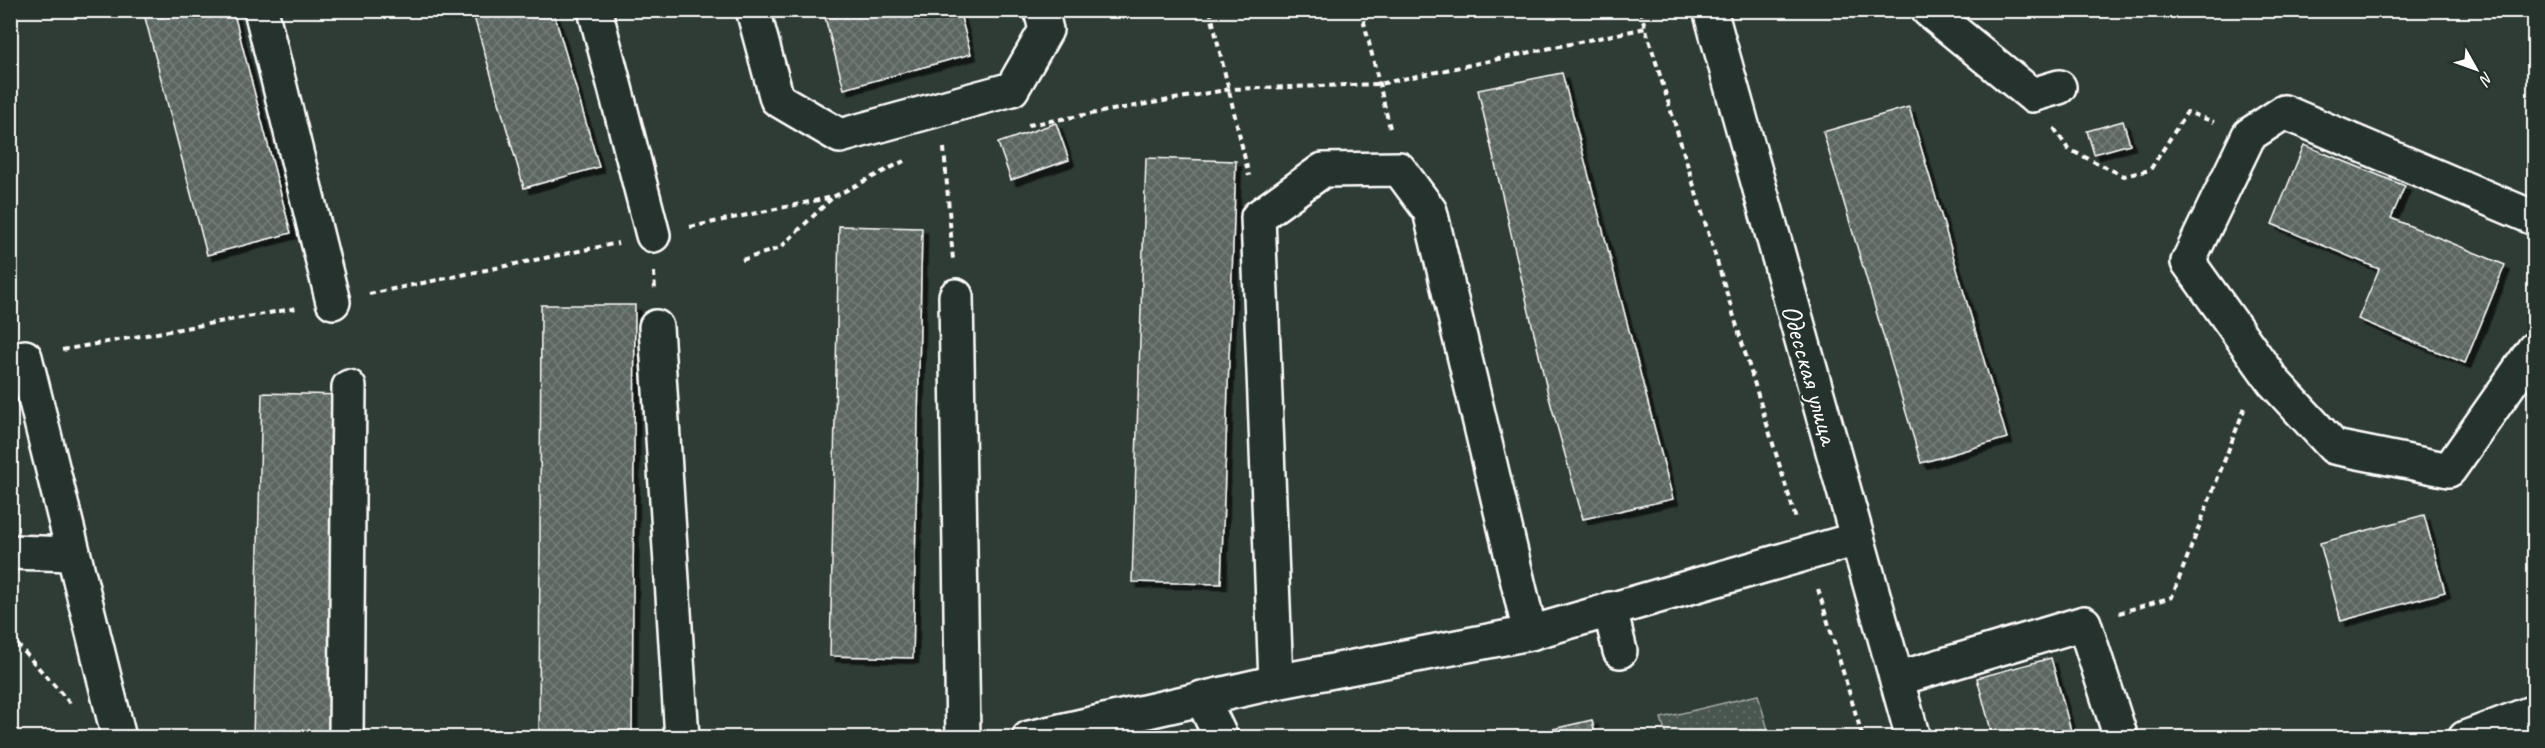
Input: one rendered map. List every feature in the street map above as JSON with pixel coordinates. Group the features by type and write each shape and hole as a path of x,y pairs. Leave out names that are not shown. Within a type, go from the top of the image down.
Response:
{"street":[{"path":"261,10 333,302"},
{"path":"595,10 653,235"},
{"path":"753,10 777,99 840,136 1012,88 1046,30 1041,10"},
{"path":"1928,10 2045,91"},
{"name":"Одесская улица","path":"1720,13 1857,539 1913,738"},
{"path":"2535,219 2284,112 2248,135 2188,262 2273,381 2334,447 2449,470 2535,349"},
{"path":"1276,682 1258,218 1323,170 1400,169 1430,211 1530,633"},
{"path":"956,296 963,738"},
{"path":"656,327 682,738"},
{"path":"26,357 119,738"},
{"path":"346,738 349,387"},
{"path":"1029,738 1276,682 1530,633 1857,539"},
{"path":"10,552 73,554"},
{"path":"1610,609 1620,651"},
{"path":"1897,680 2084,622 2121,738"},
{"path":"1202,698 1221,738"},
{"path":"2465,738 2535,712"}],"path":[{"path":"1210,10 1231,89 1258,218"},
{"path":"1361,10 1400,169"},
{"path":"1640,10 1863,738"},
{"path":"1024,126 1231,89 1379,84 1646,28"},
{"path":"2045,91 2068,149 2124,176 2150,170 2187,112 2248,135"},
{"path":"944,140 956,296"},
{"path":"26,357 333,302 833,197 914,156"},
{"path":"742,260 780,248 833,197"},
{"path":"653,235 656,327"},
{"path":"2084,622 2172,597 2249,395 2273,381"},
{"path":"10,636 78,712"}],"shaded area":[{"path":"1758,695 1770,737 1667,737 1661,718"}],"building":[{"path":"143,10 233,10 291,233 207,255"},
{"path":"472,10 553,10 599,167 524,188"},
{"path":"823,10 959,10 971,54 844,89"},
{"path":"1562,73 1673,499 1583,519 1548,394 1478,90"},
{"path":"1909,107 2007,438 1921,463 1823,132"},
{"path":"2123,121 2130,144 2094,154 2087,131"},
{"path":"1056,123 1069,160 1011,180 998,143"},
{"path":"2304,145 2405,186 2391,218 2505,265 2465,363 2358,319 2379,269 2272,224"},
{"path":"1146,158 1236,161 1221,584 1132,582"},
{"path":"839,226 922,228 913,658 830,656"},
{"path":"541,305 635,305 632,738 539,738"},
{"path":"262,393 343,395 334,738 253,738"},
{"path":"2424,515 2445,592 2341,621 2320,543"},
{"path":"2051,658 2073,738 1993,738 1977,678"},
{"path":"1592,720 1596,738 1532,738 1531,734"}]}
